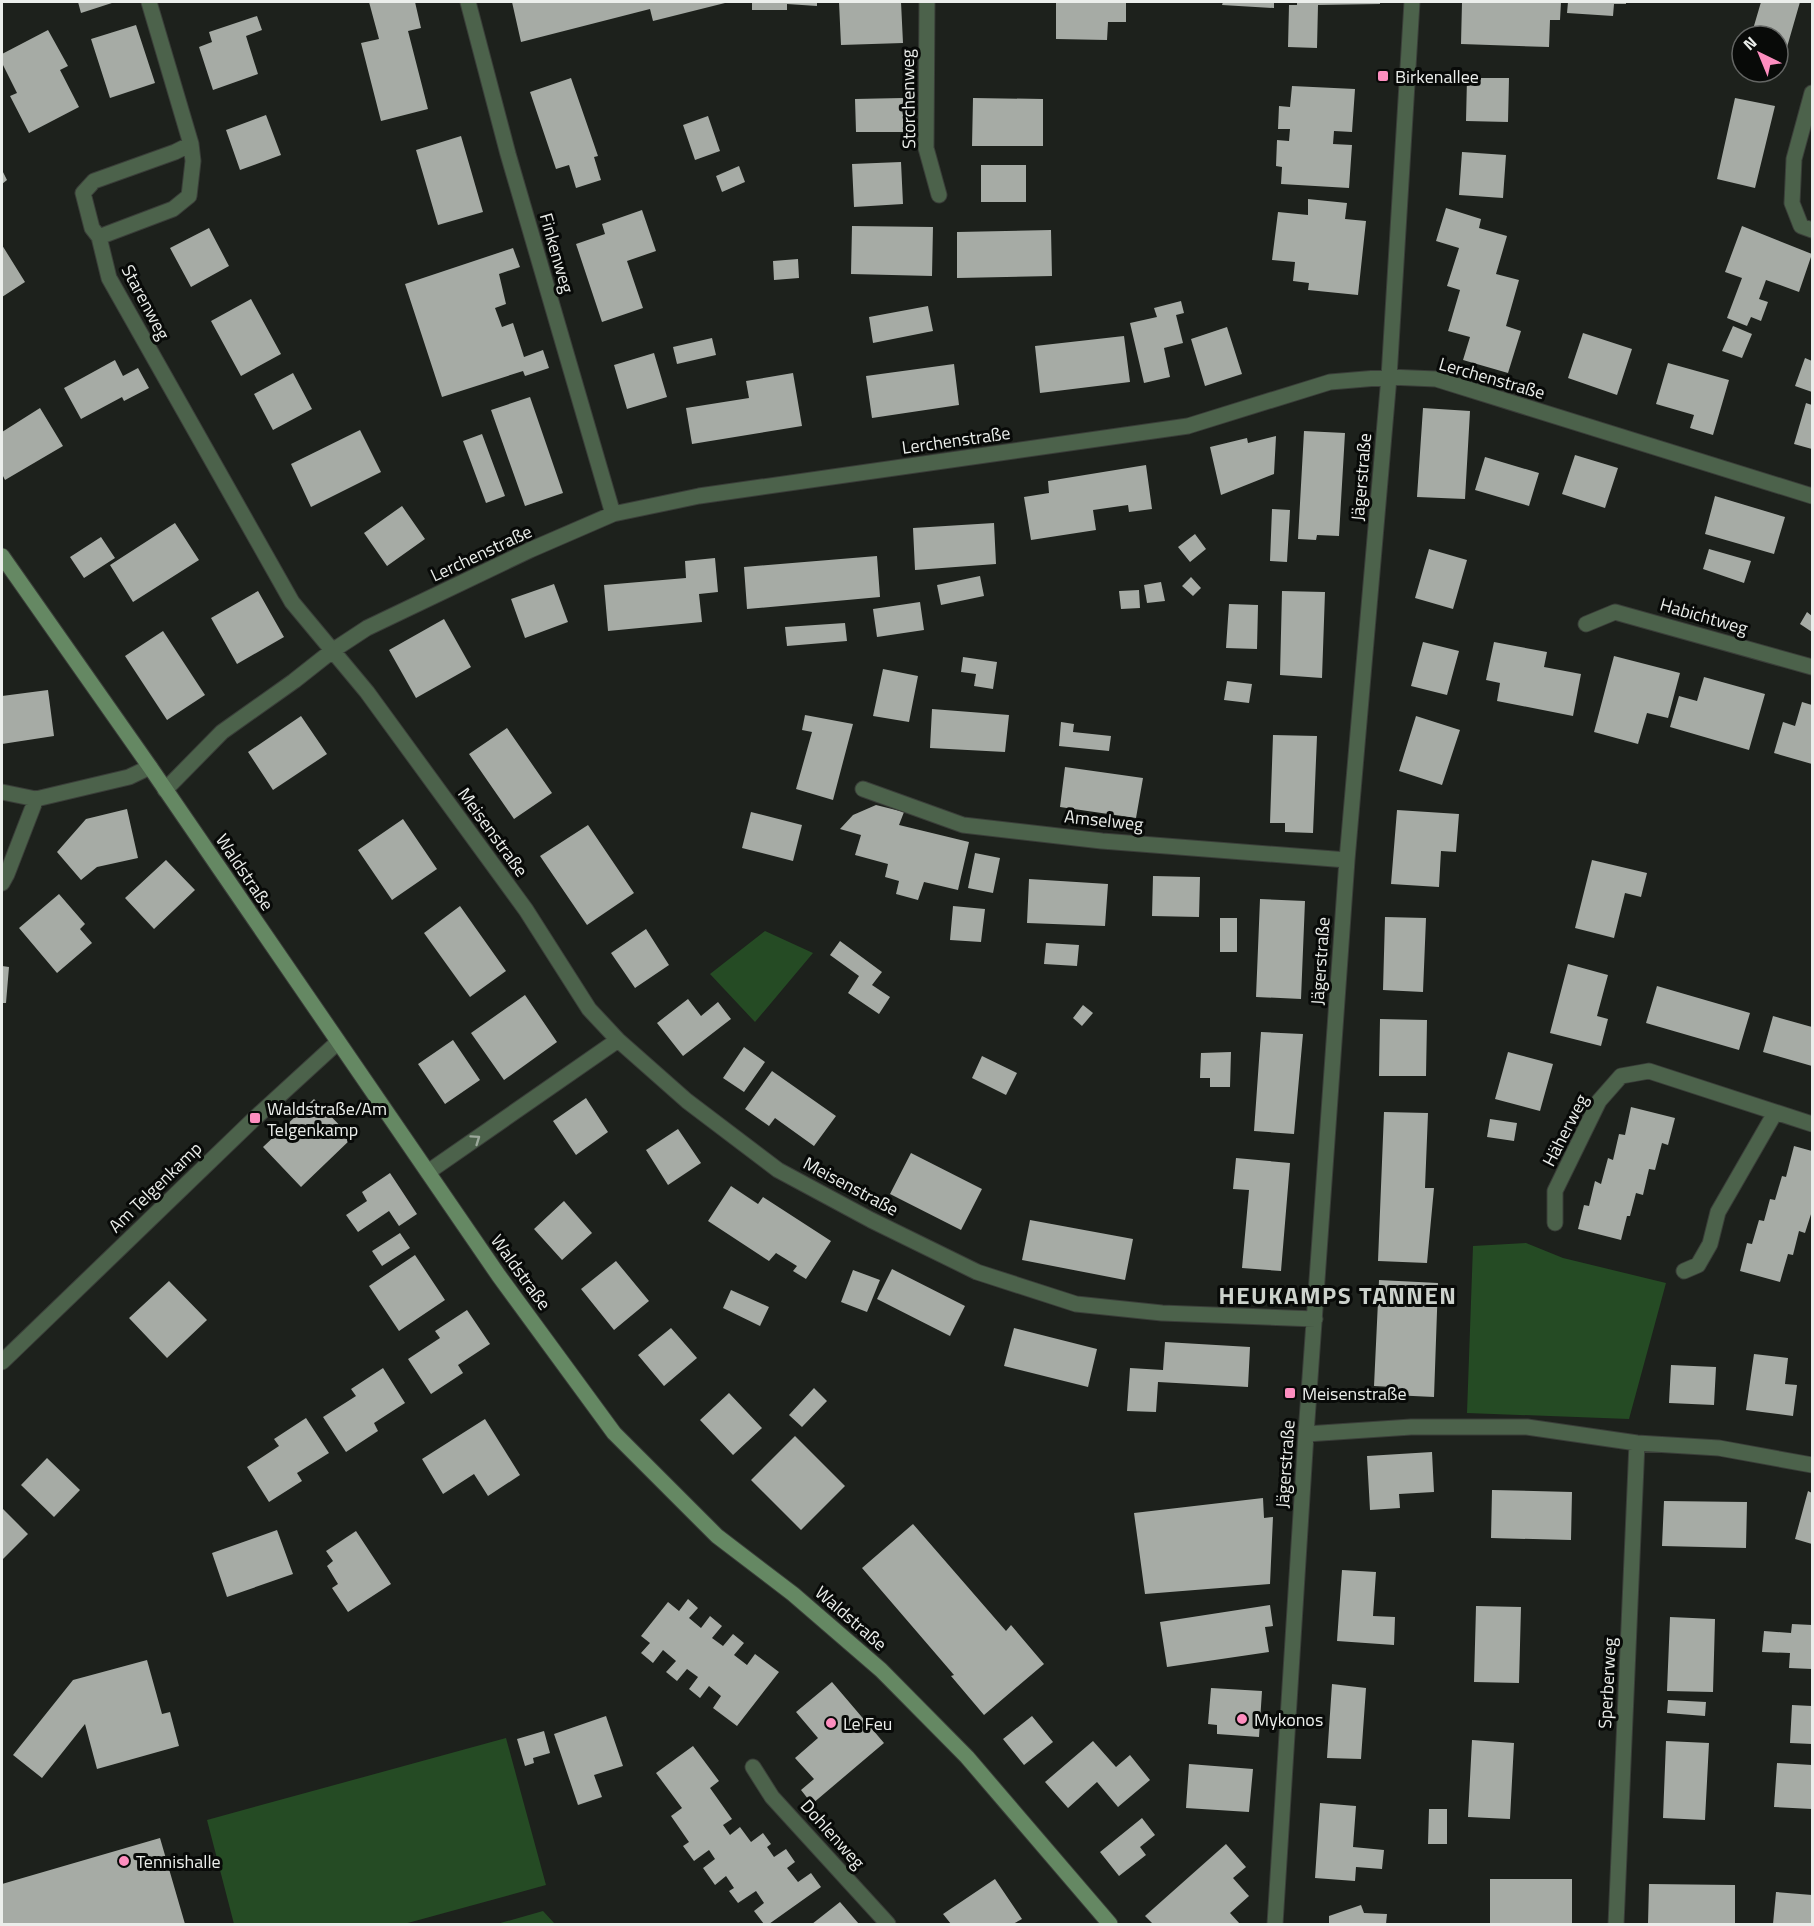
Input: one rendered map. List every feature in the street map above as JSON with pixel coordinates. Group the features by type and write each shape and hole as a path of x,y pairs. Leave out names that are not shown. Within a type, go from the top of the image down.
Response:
{"street":[{"path":"99,237 173,209 189,196 193,162 191,144 149,2"},
{"name":"Finkenweg","path":"468,2 508,154 613,514"},
{"name":"Storchenweg","path":"927,2 926,148 939,195"},
{"name":"Jägerstraße","path":"1275,1924 1306,1434 1347,860 1389,377 1412,2"},
{"path":"1812,93 1794,159 1792,203 1801,226 1812,230"},
{"name":"Starenweg","path":"191,144 94,181 83,193 92,228 99,237 109,278 114,288 292,602 332,651"},
{"name":"Lerchenstraße","path":"165,790 222,732 332,651 378,623 530,550 613,514 699,496 1188,426 1330,382 1389,377 1436,379 1812,496"},
{"name":"Waldstraße","path":"2,556 150,767 499,1276 614,1433 717,1536 793,1594 881,1670 967,1757 1110,1924"},
{"name":"Habichtweg","path":"1586,624 1615,612 1812,667"},
{"name":"Meisenstraße","path":"332,651 367,692 519,901 589,1009 618,1040 687,1101 778,1170 871,1220 977,1272 1076,1304 1162,1313 1315,1319"},
{"path":"2,792 36,799 129,777 150,767"},
{"name":"Amselweg","path":"863,789 963,825 1102,841 1347,860"},
{"path":"2,883 36,799"},
{"path":"428,1172 618,1040"},
{"name":"Am Telgenkamp","path":"2,1362 255,1118 338,1042"},
{"name":"Häherweg","path":"1555,1223 1555,1191 1599,1101 1621,1076 1649,1071 1812,1124"},
{"path":"1684,1271 1698,1266 1710,1244 1718,1212 1775,1113"},
{"path":"1306,1434 1411,1426 1527,1427 1637,1443 1719,1448 1812,1465"},
{"name":"Sperberweg","path":"1616,1924 1637,1443"},
{"name":"Dohlenweg","path":"753,1767 772,1797 888,1924"}],"green space":[{"path":"765,931 813,953 755,1022 710,974"},
{"path":"1526,1243 1563,1258 1666,1283 1629,1419 1467,1413 1473,1246"},
{"path":"506,1738 546,1885 404,1924 234,1924 207,1820"},
{"path":"543,1911 555,1924 497,1924"}],"building":[{"path":"78,2 115,2 81,13"},
{"path":"369,2 415,2 421,28 408,31 428,109 381,121 361,43 379,39"},
{"path":"512,2 729,2 653,21 650,9 521,42"},
{"path":"752,2 817,2 817,6 787,4 787,10 752,10"},
{"path":"839,2 901,2 903,43 841,45"},
{"path":"1056,2 1126,2 1126,22 1108,22 1107,40 1056,39"},
{"path":"1223,2 1274,2 1274,8 1222,5"},
{"path":"1297,2 1380,2 1380,4 1318,5 1317,48 1288,47 1289,5 1297,5"},
{"path":"1462,2 1561,2 1560,20 1550,20 1549,47 1461,44"},
{"path":"1568,2 1626,2 1626,4 1614,4 1613,16 1567,13"},
{"path":"1761,2 1800,2 1790,37 1790,24 1755,24"},
{"path":"257,16 262,30 246,36 258,74 213,90 199,47 212,42 209,32"},
{"path":"136,25 155,83 110,98 91,39"},
{"path":"48,30 68,66 60,70 79,107 29,133 10,96 17,93 2,63 2,54"},
{"path":"571,78 598,156 594,157 601,180 576,188 569,165 556,169 530,92"},
{"path":"1467,78 1509,78 1508,122 1466,121"},
{"path":"1292,86 1355,89 1352,132 1334,131 1333,144 1352,145 1349,188 1281,184 1282,167 1276,166 1277,140 1289,141 1290,129 1278,129 1279,106 1290,107"},
{"path":"903,98 903,132 856,132 855,99"},
{"path":"973,98 1043,99 1043,146 972,146"},
{"path":"1735,98 1775,106 1755,188 1717,179"},
{"path":"266,115 281,155 240,170 226,130"},
{"path":"708,116 720,151 695,160 683,125"},
{"path":"461,136 483,212 438,225 416,150"},
{"path":"1462,152 1506,155 1503,198 1459,195"},
{"path":"901,162 903,204 854,207 852,164"},
{"path":"981,165 1026,165 1026,202 981,202"},
{"path":"739,166 745,182 722,192 716,176"},
{"path":"2,170 7,180 2,184"},
{"path":"1308,199 1347,203 1345,219 1366,221 1358,295 1308,290 1309,283 1293,281 1295,262 1272,260 1278,212 1308,215"},
{"path":"1446,208 1481,219 1479,228 1507,236 1496,274 1519,280 1506,326 1521,331 1508,373 1463,360 1470,337 1448,331 1460,290 1447,286 1459,248 1436,241"},
{"path":"642,210 656,251 627,261 643,308 602,322 576,244 605,234 602,224"},
{"path":"852,226 933,227 932,276 851,274"},
{"path":"1742,226 1812,254 1799,292 1766,280 1759,299 1768,302 1761,321 1751,317 1747,326 1727,318 1742,278 1725,272"},
{"path":"209,228 229,266 191,287 170,248"},
{"path":"1051,230 1052,276 957,278 957,232"},
{"path":"2,245 25,282 2,297"},
{"path":"513,248 520,267 499,274 506,304 495,308 502,327 513,323 524,357 543,350 549,368 525,376 523,371 442,397 405,284"},
{"path":"798,259 799,278 774,280 773,261"},
{"path":"251,299 281,354 241,376 211,321"},
{"path":"1181,301 1184,313 1176,315 1183,343 1164,348 1170,377 1144,383 1130,323 1157,317 1154,308"},
{"path":"928,306 933,331 873,343 869,317"},
{"path":"1733,326 1752,334 1742,358 1722,351"},
{"path":"1227,327 1242,374 1205,386 1191,339"},
{"path":"1583,333 1632,349 1617,395 1568,378"},
{"path":"1124,336 1130,382 1040,393 1035,346"},
{"path":"712,338 716,355 677,364 673,347"},
{"path":"654,353 667,397 627,409 614,365"},
{"path":"1805,358 1812,361 1812,392 1795,386"},
{"path":"115,360 123,376 138,368 149,388 124,401 122,397 81,419 64,388"},
{"path":"1668,363 1729,380 1713,435 1690,428 1694,415 1656,404"},
{"path":"954,364 959,405 872,418 866,376"},
{"path":"293,373 312,409 273,430 254,394"},
{"path":"793,373 802,426 692,444 686,408 749,398 746,381"},
{"path":"530,397 563,493 525,506 491,410"},
{"path":"1806,403 1812,405 1812,449 1794,444"},
{"path":"40,408 63,446 5,480 2,474 2,432"},
{"path":"1423,408 1470,411 1465,499 1417,497"},
{"path":"360,430 381,472 311,507 291,464"},
{"path":"1304,431 1345,433 1339,536 1317,535 1316,540 1298,539"},
{"path":"482,434 505,496 486,503 463,441"},
{"path":"1276,436 1274,474 1221,495 1210,447 1247,438 1248,443"},
{"path":"1575,455 1618,468 1605,508 1562,494"},
{"path":"1485,457 1539,473 1529,506 1475,490"},
{"path":"1146,465 1152,509 1129,512 1128,505 1093,510 1096,530 1031,540 1024,497 1049,493 1048,481"},
{"path":"1715,496 1785,517 1774,554 1705,534"},
{"path":"402,506 425,539 387,566 364,533"},
{"path":"1272,509 1290,510 1287,562 1270,561"},
{"path":"175,523 199,560 133,602 110,565"},
{"path":"994,523 996,564 915,570 913,528"},
{"path":"1195,534 1206,549 1190,562 1178,547"},
{"path":"101,537 115,558 84,578 70,557"},
{"path":"1429,549 1467,560 1453,609 1415,598"},
{"path":"1709,549 1751,561 1744,583 1703,569"},
{"path":"877,556 880,597 747,609 744,567"},
{"path":"715,558 718,592 699,594 702,622 608,631 604,585 686,578 685,561"},
{"path":"980,576 984,596 941,605 937,585"},
{"path":"1191,577 1201,588 1193,596 1182,586"},
{"path":"1161,582 1165,601 1147,603 1144,585"},
{"path":"554,584 568,622 525,638 511,599"},
{"path":"1139,590 1140,608 1121,609 1119,591"},
{"path":"258,591 284,637 237,664 211,618"},
{"path":"1282,591 1325,592 1322,678 1280,675"},
{"path":"920,602 924,630 877,637 873,609"},
{"path":"1229,604 1258,605 1257,649 1226,648"},
{"path":"1807,612 1812,616 1812,632 1800,624"},
{"path":"444,619 471,667 416,698 389,650"},
{"path":"845,623 847,641 787,646 785,627"},
{"path":"163,631 205,695 167,720 125,656"},
{"path":"1423,642 1459,651 1447,695 1411,686"},
{"path":"1494,642 1547,652 1544,667 1581,674 1573,716 1497,701 1500,683 1486,680"},
{"path":"1614,656 1680,673 1668,718 1647,713 1638,744 1594,732"},
{"path":"963,657 997,662 993,689 974,686 976,674 961,672"},
{"path":"883,669 918,676 909,722 873,716"},
{"path":"1704,677 1765,694 1749,750 1670,727 1679,696 1697,701"},
{"path":"1227,681 1252,684 1249,703 1224,700"},
{"path":"48,690 54,736 2,744 2,696"},
{"path":"1802,702 1812,705 1812,764 1774,753 1783,722 1795,726"},
{"path":"932,709 1009,715 1005,752 930,748"},
{"path":"805,715 853,724 833,800 796,789 812,732 802,730"},
{"path":"301,716 327,754 273,790 248,752"},
{"path":"1416,716 1460,730 1442,785 1399,771"},
{"path":"1061,722 1074,724 1073,732 1111,736 1109,751 1059,746"},
{"path":"507,728 552,793 514,819 469,754"},
{"path":"1273,735 1317,736 1313,833 1285,832 1285,823 1270,823"},
{"path":"1065,767 1143,778 1136,818 1060,807"},
{"path":"876,805 904,812 899,825 969,842 958,890 924,882 918,900 896,894 899,881 885,877 888,864 855,855 861,835 840,829 853,815"},
{"path":"127,809 138,858 97,867 81,880 57,852 86,819"},
{"path":"1397,810 1459,814 1456,852 1441,851 1439,887 1391,884"},
{"path":"751,812 802,825 793,861 742,848"},
{"path":"403,819 437,869 392,900 358,850"},
{"path":"588,825 634,893 587,925 540,856"},
{"path":"975,853 1000,858 993,893 968,888"},
{"path":"166,860 195,890 154,929 125,898"},
{"path":"1592,860 1647,873 1641,897 1625,893 1614,938 1575,928"},
{"path":"1153,876 1200,877 1199,917 1152,916"},
{"path":"1029,879 1108,884 1105,926 1027,923"},
{"path":"59,894 85,924 80,929 92,943 57,973 19,928"},
{"path":"1260,899 1305,901 1301,999 1256,997"},
{"path":"460,906 506,971 470,997 424,933"},
{"path":"953,906 985,909 981,942 950,940"},
{"path":"1385,917 1426,918 1423,992 1383,990"},
{"path":"1220,918 1237,918 1237,952 1220,952"},
{"path":"646,929 669,965 635,988 611,953"},
{"path":"840,941 882,972 872,985 890,997 879,1014 848,993 859,976 830,955"},
{"path":"1046,943 1079,945 1077,966 1044,964"},
{"path":"1568,964 1608,975 1597,1016 1608,1019 1601,1046 1550,1033"},
{"path":"2,966 9,967 6,1003 2,1003"},
{"path":"1657,986 1750,1013 1739,1050 1646,1023"},
{"path":"525,995 557,1042 504,1080 471,1033"},
{"path":"688,999 701,1016 718,1002 731,1019 683,1056 657,1023"},
{"path":"1083,1005 1093,1013 1082,1026 1073,1018"},
{"path":"1773,1016 1812,1027 1812,1066 1763,1052"},
{"path":"1380,1019 1427,1020 1426,1076 1379,1076"},
{"path":"1261,1032 1303,1034 1294,1134 1254,1131"},
{"path":"453,1040 480,1080 445,1104 418,1064"},
{"path":"744,1047 765,1062 744,1092 723,1078"},
{"path":"1231,1052 1230,1087 1210,1087 1210,1078 1200,1078 1201,1053"},
{"path":"1508,1052 1553,1064 1540,1111 1495,1099"},
{"path":"982,1056 1017,1073 1006,1095 972,1078"},
{"path":"772,1071 836,1116 814,1146 775,1118 769,1126 745,1109"},
{"path":"586,1098 608,1132 576,1155 553,1121"},
{"path":"314,1099 352,1138 301,1187 263,1147"},
{"path":"1631,1107 1675,1118 1668,1145 1662,1143 1655,1170 1649,1169 1643,1195 1636,1193 1621,1240 1578,1229 1584,1205 1589,1206 1595,1181 1601,1184 1608,1158 1613,1160 1619,1134 1625,1135"},
{"path":"1384,1112 1428,1113 1425,1188 1434,1188 1427,1263 1378,1261"},
{"path":"1490,1119 1517,1123 1514,1141 1487,1137"},
{"path":"678,1129 701,1163 668,1185 646,1150"},
{"path":"1794,1146 1812,1151 1812,1211 1805,1233 1799,1231 1793,1255 1788,1254 1780,1282 1740,1271 1747,1243 1752,1244 1759,1220 1764,1221 1770,1199 1775,1200 1782,1176 1786,1177"},
{"path":"911,1153 982,1189 961,1230 890,1194"},
{"path":"1236,1158 1290,1163 1281,1271 1242,1268 1249,1190 1233,1189"},
{"path":"390,1173 417,1214 399,1226 389,1211 358,1232 346,1215 367,1201 362,1192"},
{"path":"731,1186 758,1204 763,1197 831,1241 806,1279 793,1271 797,1266 776,1253 769,1261 708,1221"},
{"path":"564,1201 592,1233 562,1260 534,1229"},
{"path":"1030,1220 1133,1239 1125,1280 1022,1260"},
{"path":"400,1233 410,1248 382,1266 372,1251"},
{"path":"415,1255 445,1300 399,1331 369,1286"},
{"path":"616,1261 649,1301 614,1330 581,1289"},
{"path":"892,1269 965,1306 950,1336 877,1299"},
{"path":"853,1270 880,1280 867,1312 841,1302"},
{"path":"1379,1280 1438,1283 1434,1397 1392,1395 1392,1387 1374,1386"},
{"path":"169,1281 207,1320 167,1358 129,1318"},
{"path":"731,1290 769,1307 760,1326 723,1308"},
{"path":"467,1310 490,1344 458,1365 463,1373 431,1394 408,1359 440,1338 435,1331"},
{"path":"671,1328 697,1358 664,1386 638,1355"},
{"path":"1014,1328 1097,1349 1088,1387 1004,1366"},
{"path":"1165,1342 1250,1347 1248,1387 1158,1382 1156,1412 1127,1411 1130,1368 1163,1370"},
{"path":"1754,1354 1788,1358 1785,1384 1797,1385 1793,1416 1746,1410"},
{"path":"1671,1365 1716,1367 1714,1405 1669,1403"},
{"path":"383,1368 405,1403 374,1423 378,1431 346,1452 323,1417 356,1396 351,1389"},
{"path":"814,1388 827,1401 802,1427 789,1415"},
{"path":"729,1393 762,1428 733,1455 700,1420"},
{"path":"306,1418 329,1453 297,1473 302,1481 269,1502 247,1467 279,1446 274,1439"},
{"path":"485,1419 520,1475 488,1496 474,1474 443,1494 422,1459"},
{"path":"795,1436 845,1486 801,1530 751,1480"},
{"path":"1432,1452 1434,1492 1399,1494 1400,1508 1370,1510 1367,1456"},
{"path":"47,1458 80,1490 54,1517 21,1485"},
{"path":"1492,1490 1572,1492 1571,1540 1491,1538"},
{"path":"1808,1491 1812,1493 1812,1544 1795,1539"},
{"path":"1263,1498 1264,1518 1273,1517 1270,1584 1145,1594 1134,1513"},
{"path":"1664,1501 1747,1502 1746,1548 1662,1546"},
{"path":"2,1508 28,1534 2,1560"},
{"path":"913,1524 1006,1631 1011,1625 1044,1664 984,1715 951,1676 954,1675 862,1568"},
{"path":"277,1530 293,1574 227,1597 212,1553"},
{"path":"356,1531 391,1584 348,1612 332,1588 338,1584 327,1566 333,1561 326,1551"},
{"path":"1342,1570 1376,1572 1373,1616 1395,1617 1394,1645 1337,1641"},
{"path":"688,1599 698,1608 689,1618 701,1628 710,1616 722,1626 712,1638 723,1646 733,1634 744,1643 734,1655 747,1665 755,1654 779,1672 737,1726 713,1708 721,1696 709,1686 700,1698 689,1689 698,1677 687,1669 677,1681 666,1672 676,1661 663,1650 653,1663 641,1653 650,1643 641,1636 668,1602 679,1611"},
{"path":"1270,1605 1273,1626 1265,1627 1269,1652 1167,1667 1160,1622"},
{"path":"1476,1606 1521,1607 1519,1683 1474,1682"},
{"path":"1670,1617 1715,1619 1713,1692 1667,1691"},
{"path":"1792,1624 1812,1625 1812,1669 1789,1668 1790,1653 1762,1652 1764,1631 1791,1633"},
{"path":"147,1660 162,1714 170,1712 179,1746 97,1769 85,1724 42,1778 13,1755 73,1680"},
{"path":"832,1682 884,1743 812,1804 801,1790 814,1779 795,1758 818,1738 796,1712"},
{"path":"1332,1684 1366,1688 1361,1759 1327,1758"},
{"path":"1211,1688 1262,1691 1259,1737 1217,1734 1217,1725 1208,1724"},
{"path":"1668,1700 1706,1702 1705,1716 1667,1713"},
{"path":"1792,1705 1812,1706 1812,1744 1790,1743"},
{"path":"606,1716 623,1766 594,1775 602,1797 578,1805 554,1734"},
{"path":"1032,1716 1053,1742 1024,1765 1003,1739"},
{"path":"544,1731 550,1753 533,1758 534,1763 525,1766 517,1739"},
{"path":"1472,1740 1514,1743 1510,1819 1468,1817"},
{"path":"1093,1741 1116,1767 1130,1755 1150,1780 1118,1807 1097,1782 1068,1808 1045,1782"},
{"path":"1666,1741 1709,1743 1705,1820 1663,1818"},
{"path":"693,1746 719,1781 710,1788 732,1819 723,1825 730,1835 740,1827 751,1842 763,1833 771,1844 767,1847 774,1857 786,1849 795,1862 787,1868 798,1882 811,1873 821,1887 769,1924 764,1924 754,1911 764,1903 756,1891 738,1903 729,1891 734,1888 726,1876 715,1885 703,1868 715,1859 709,1850 694,1861 683,1846 689,1842 671,1816 682,1808 656,1773"},
{"path":"1777,1763 1812,1765 1812,1809 1774,1807"},
{"path":"1189,1764 1253,1769 1249,1812 1186,1808"},
{"path":"1320,1803 1356,1806 1353,1847 1384,1850 1382,1869 1356,1867 1355,1881 1315,1878"},
{"path":"1429,1809 1447,1809 1447,1844 1428,1844"},
{"path":"1142,1818 1155,1835 1140,1847 1146,1855 1119,1876 1100,1852"},
{"name":"Tennishalle","path":"160,1838 185,1924 2,1924 2,1884"},
{"path":"1226,1844 1246,1867 1233,1878 1249,1896 1230,1913 1240,1924 1153,1924 1145,1916"},
{"path":"995,1879 1022,1919 1013,1924 951,1924 943,1914"},
{"path":"1490,1879 1572,1879 1572,1924 1490,1924"},
{"path":"1649,1884 1735,1885 1735,1924 1648,1924"},
{"path":"1776,1892 1812,1895 1812,1924 1773,1924"},
{"path":"840,1902 859,1924 812,1924"},
{"path":"1361,1905 1364,1913 1387,1914 1386,1924 1329,1924 1329,1916"}],"place":[{"name":"Birkenallee","path":"1383,76"},
{"name":"Waldstraße/Am Telgenkamp","path":"255,1118"},
{"name":"Meisenstraße","path":"1290,1393"},
{"name":"Mykonos","path":"1242,1719"},
{"name":"Le Feu","path":"831,1723"},
{"name":"Tennishalle","path":"124,1861"}],"district":[{"name":"HEUKAMPS TANNEN","path":"1338,1295"}]}
